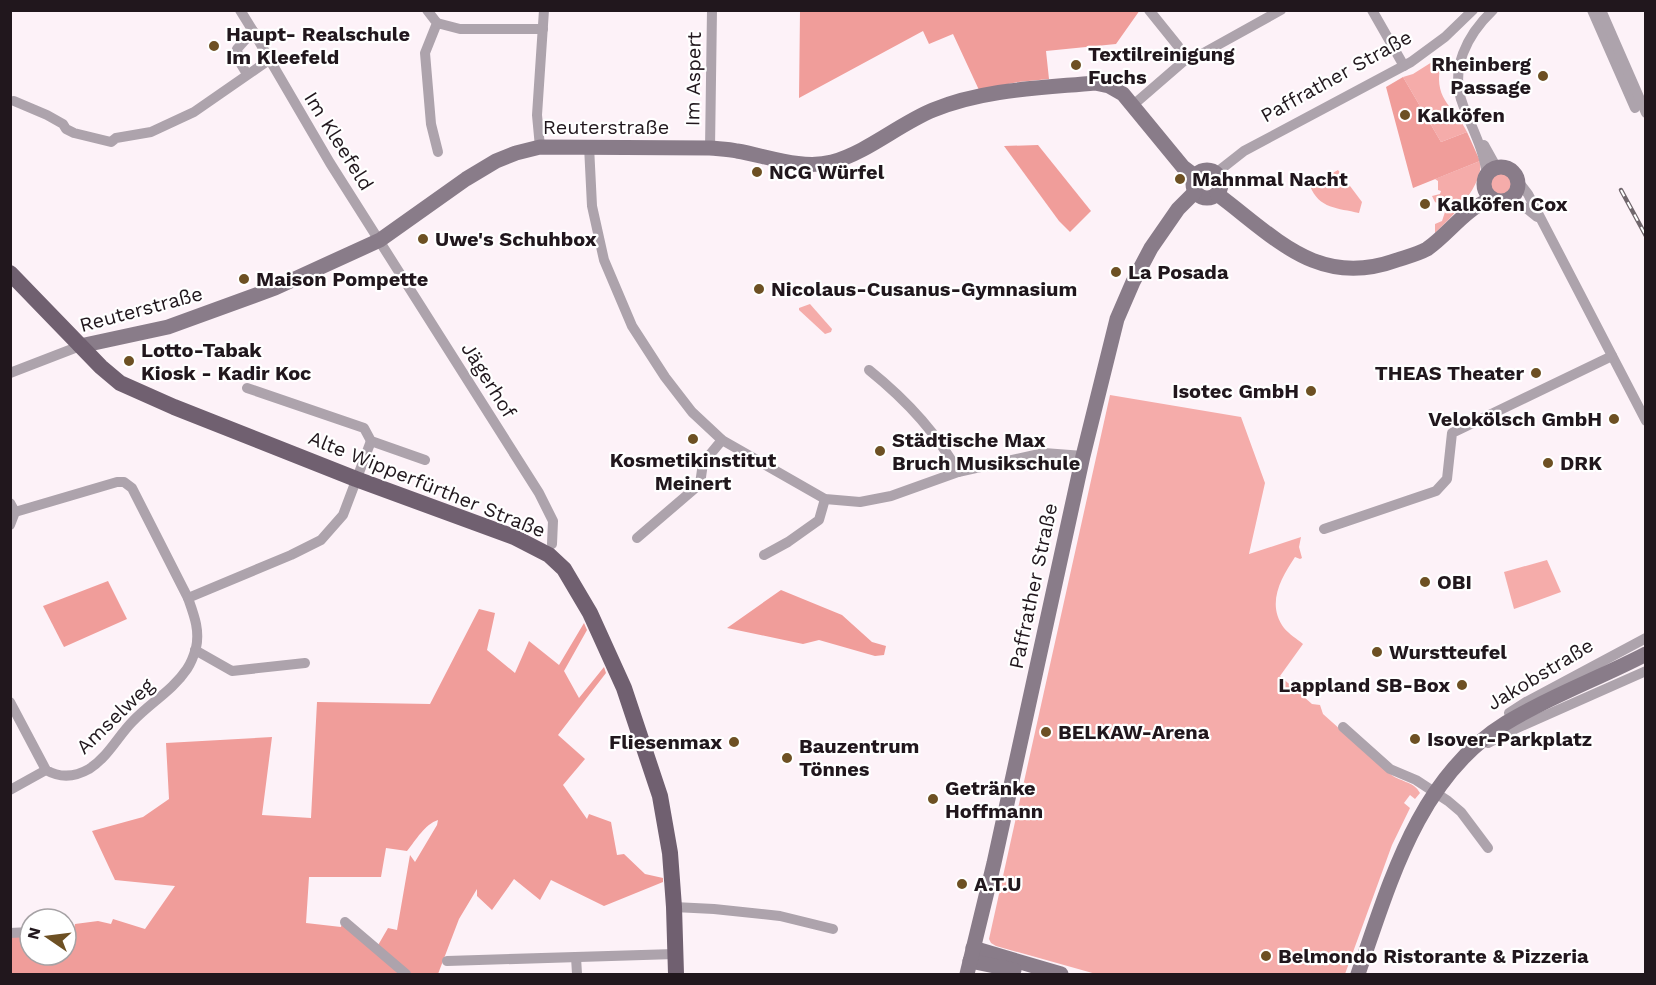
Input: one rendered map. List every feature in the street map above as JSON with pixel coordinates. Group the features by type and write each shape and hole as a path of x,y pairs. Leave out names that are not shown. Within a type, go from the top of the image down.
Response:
{"main road":[{"name":"Alte Wipperfürther Straße","path":"10,273 109,375 130,388 356,479 514,537 549,555 564,569 590,613 624,688 660,796 670,853 676,975"}],"street":[{"name":"Im Kleefeld","path":"240,10 330,163 380,240"},
{"path":"427,10 437,23 460,29 543,29"},
{"path":"540,147 537,115 544,10"},
{"name":"Im Aspert","path":"710,148 712,10"},
{"path":"1149,10 1178,46 1184,61"},
{"path":"1132,105 1184,61 1198,56 1281,10"},
{"path":"1372,10 1404,66"},
{"name":"Paffrather Straße","path":"1216,173 1244,151 1404,66 1445,37 1473,10"},
{"path":"1493,10 1474,30 1462,55 1458,68 1458,89 1484,159 1484,189 1499,200 1526,208 1541,222"},
{"path":"1592,10 1641,109"},
{"path":"1601,10 1628,72 1641,109"},
{"path":"1609,10 1642,88 1641,109"},
{"path":"437,23 425,53 430,124 438,152"},
{"path":"248,74 239,61 237,50 253,31"},
{"path":"12,100 47,115 74,133 111,142 116,138 151,132 194,112 269,60"},
{"name":"Reuterstraße","path":"10,373 81,346 168,327 275,288 380,240 466,179 496,161 540,147 710,148 735,150 801,163 832,162 861,149 932,110 962,99 992,93 1095,82 1109,86 1123,94 1183,167 1195,176"},
{"path":"1472,128 1494,163 1509,170 1527,194 1646,421"},
{"path":"589,146 592,206 604,260 632,326 664,376 692,412 722,440 825,499 860,502 891,496 958,472 1044,453 1083,456"},
{"path":"1454,226 1485,177 1492,170 1501,168"},
{"path":"1205,170 1216,173 1221,183 1217,194 1208,198 1201,197 1195,192 1193,186 1195,176 1205,170"},
{"path":"1217,194 1289,249 1318,264 1347,268 1374,267 1425,250 1472,208 1499,200 1516,190 1517,180"},
{"name":"Paffrather Straße","path":"970,961 1029,707 1083,456 1120,311 1151,248 1178,210 1195,192"},
{"name":"Jägerhof","path":"380,240 548,509 554,530 552,544"},
{"path":"1324,530 1436,491 1447,478 1452,433 1612,356"},
{"path":"868,370 928,425 945,448 958,472"},
{"path":"247,388 364,428 371,441 426,460"},
{"path":"637,538 700,484 704,464 722,440"},
{"path":"188,598 321,540 343,515 371,441"},
{"name":"Amselweg","path":"13,508 124,482 132,488 188,598 196,620 195,650 187,669 131,723 100,760 88,769 68,777 46,770"},
{"path":"764,555 788,542 819,520 825,499"},
{"path":"10,525 13,508"},
{"name":"Jakobstraße","path":"1358,975 1403,854 1435,792 1464,756 1495,724 1526,702 1646,638"},
{"path":"195,650 232,671 305,663"},
{"path":"1464,756 1506,723 1646,654"},
{"name":"Jakobstraße","path":"1464,756 1515,729 1646,671"},
{"path":"10,702 46,770 10,790"},
{"path":"1342,727 1390,769 1416,780 1461,812 1488,848"},
{"path":"674,907 780,916 833,929"},
{"path":"345,922 406,975"},
{"path":"447,961 675,954"},
{"path":"576,957 577,975"},
{"path":"970,961 1035,975"},
{"path":"970,961 1060,975"},
{"path":"983,975 992,970 1008,968"}],"shaded area":[{"path":"1140,10 1116,44 1046,51 1049,79 1018,82 979,90 953,34 929,44 923,31 799,98 800,11"},
{"path":"1432,62 1440,68 1440,89 1443,96 1467,132 1441,142 1403,77 1413,74"},
{"path":"1403,77 1441,142 1467,132 1480,161 1413,188 1386,87"},
{"path":"1038,145 1091,211 1070,232 1059,221 1004,146"},
{"path":"1480,161 1480,170 1472,190 1458,210 1435,233 1435,224 1442,221 1445,212 1443,206 1435,202 1432,196 1440,194 1441,191 1438,190 1438,181 1435,179"},
{"path":"1338,170 1362,202 1359,213 1324,203 1318,199 1310,186"},
{"path":"1501,173 1509,177 1513,185 1509,193 1501,197 1493,193 1489,185 1493,177"},
{"path":"810,304 832,329 831,332 825,334 799,310"},
{"path":"1110,395 1241,417 1265,483 1249,554 1301,537 1299,547 1302,558 1295,557 1281,582 1276,610 1284,628 1303,644 1280,676 1312,704 1320,705 1323,714 1380,766 1393,776 1414,786 1420,793 1415,799 1410,795 1404,803 1410,808 1392,845 1345,974 1096,974 996,946 989,939"},
{"path":"1547,560 1561,592 1514,609 1504,572"},
{"path":"108,581 127,619 64,647 43,606"},
{"path":"781,590 842,615 872,642 886,646 884,655 875,656 819,640 803,644 727,628"},
{"path":"479,609 495,613 487,650 515,673 529,641 559,665 584,623 587,630 564,671 579,698 604,667 606,673 558,735 585,759 563,785 587,819 589,814 611,822 617,855 624,854 645,874 663,878 663,882 604,906 551,880 540,900 514,879 492,910 477,896 477,889 459,919 438,974 11,974 11,936 18,936 18,967 78,967 78,924 98,921 111,924 113,919 145,929 175,886 115,880 92,831 143,817 169,799 166,743 272,737 262,815 311,818 317,702 430,704","holes":["438,820 415,862 410,855 397,930 388,928 377,947 343,919 341,927 306,923 309,877 381,877 386,848 407,851 421,833"]}],"railway":[{"path":"1621,190 1646,236"}],"place":[{"name":"Haupt- Realschule Im Kleefeld","path":"214,46"},
{"name":"Textilreinigung Fuchs","path":"1076,65"},
{"name":"Rheinberg Passage","path":"1543,76"},
{"name":"Kalköfen","path":"1405,115"},
{"name":"NCG Würfel","path":"757,172"},
{"name":"Mahnmal Nacht","path":"1180,179"},
{"name":"Kalköfen Cox","path":"1425,204"},
{"name":"Uwe's Schuhbox","path":"423,239"},
{"name":"La Posada","path":"1116,272"},
{"name":"Maison Pompette","path":"244,279"},
{"name":"Nicolaus-Cusanus-Gymnasium","path":"759,289"},
{"name":"Lotto-Tabak Kiosk - Kadir Koc","path":"129,361"},
{"name":"THEAS Theater","path":"1536,373"},
{"name":"Isotec GmbH","path":"1311,391"},
{"name":"Velokölsch GmbH","path":"1614,419"},
{"name":"Kosmetikinstitut Meinert","path":"693,439"},
{"name":"Städtische Max Bruch Musikschule","path":"880,451"},
{"name":"DRK","path":"1548,463"},
{"name":"OBI","path":"1425,582"},
{"name":"Wurstteufel","path":"1377,652"},
{"name":"Lappland SB-Box","path":"1462,685"},
{"name":"BELKAW-Arena","path":"1046,732"},
{"name":"Isover-Parkplatz","path":"1415,739"},
{"name":"Fliesenmax","path":"734,742"},
{"name":"Bauzentrum Tönnes","path":"787,758"},
{"name":"Getränke Hoffmann","path":"933,799"},
{"name":"A.T.U","path":"962,884"},
{"name":"Belmondo Ristorante & Pizzeria","path":"1266,956"}]}
